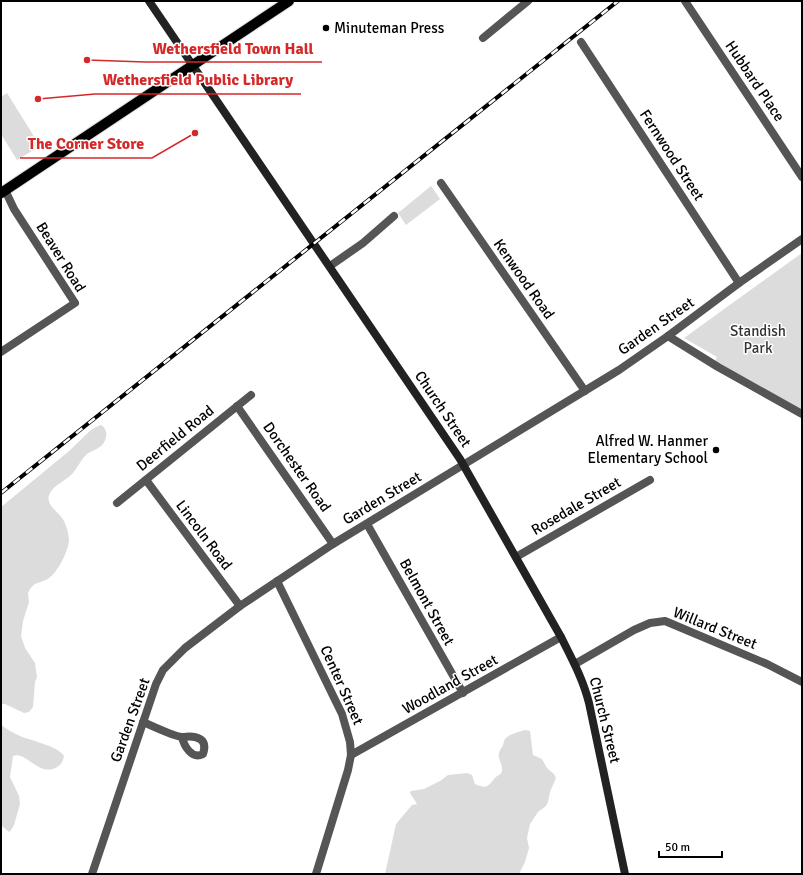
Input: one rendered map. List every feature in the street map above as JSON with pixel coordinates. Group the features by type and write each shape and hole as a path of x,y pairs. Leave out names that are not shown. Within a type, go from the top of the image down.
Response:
{"main road":[{"path":"3,192 289,1"}],"street":[{"name":"Church Street","path":"148,1 330,266 464,465 561,637 584,684 625,874"},
{"path":"483,38 528,1"},
{"name":"Hubbard Place","path":"685,1 802,177"},
{"name":"Fernwood Street","path":"581,42 739,283"},
{"name":"Kenwood Road","path":"441,182 585,390"},
{"name":"Beaver Road","path":"1,352 75,303 3,192"},
{"path":"330,266 363,243 394,216"},
{"name":"Garden Street","path":"92,874 156,684 163,670 185,648 240,606 333,544 619,370 802,239"},
{"path":"668,336 718,367 802,414"},
{"name":"Deerfield Road","path":"117,503 251,395"},
{"name":"Dorchester Road","path":"237,406 333,544"},
{"name":"Lincoln Road","path":"146,480 240,606"},
{"name":"Rosedale Street","path":"516,557 650,480"},
{"name":"Belmont Street","path":"367,524 463,693"},
{"name":"Center Street","path":"278,581 342,714 347,728 352,755 316,874"},
{"name":"Willard Street","path":"575,664 634,630 650,623 665,621 767,664 802,682"},
{"name":"Woodland Street","path":"352,755 561,637"},
{"path":"142,722 182,737"}],"green space":[{"path":"7,93 40,146 17,160 1,134 1,97"},
{"path":"431,186 440,199 406,225 398,213"},
{"name":"Standish Park","path":"802,253 802,417 713,366 717,357 684,338"},
{"path":"101,425 104,427 106,432 106,438 103,444 89,452 71,475 54,488 49,494 48,498 51,506 65,523 69,541 65,556 56,571 46,580 32,586 28,593 29,602 23,621 21,636 25,648 35,663 37,677 35,682 33,707 29,712 24,713 5,704 1,704 1,507 68,452 91,430"},
{"path":"1,725 20,736 56,749 64,756 60,765 57,767 44,769 23,757 18,755 13,756 10,777 19,796 20,804 14,825 9,832 1,825"},
{"path":"525,730 530,731 533,755 542,759 547,768 556,778 546,806 538,812 530,824 527,838 529,848 525,862 519,874 385,874 396,824 412,805 417,804 410,793 411,791 424,789 448,775 467,773 472,775 475,784 483,787 488,786 502,772 499,754 505,739 512,734"}],"railway":[{"path":"1,493 618,1"}],"place":[{"name":"Minuteman Press","path":"326,28"},
{"name":"Wethersfield Town Hall","path":"87,60"},
{"name":"Wethersfield Public Library","path":"38,99"},
{"name":"The Corner Store","path":"195,133"},
{"name":"Alfred W. Hanmer Elementary School","path":"716,450"}]}
